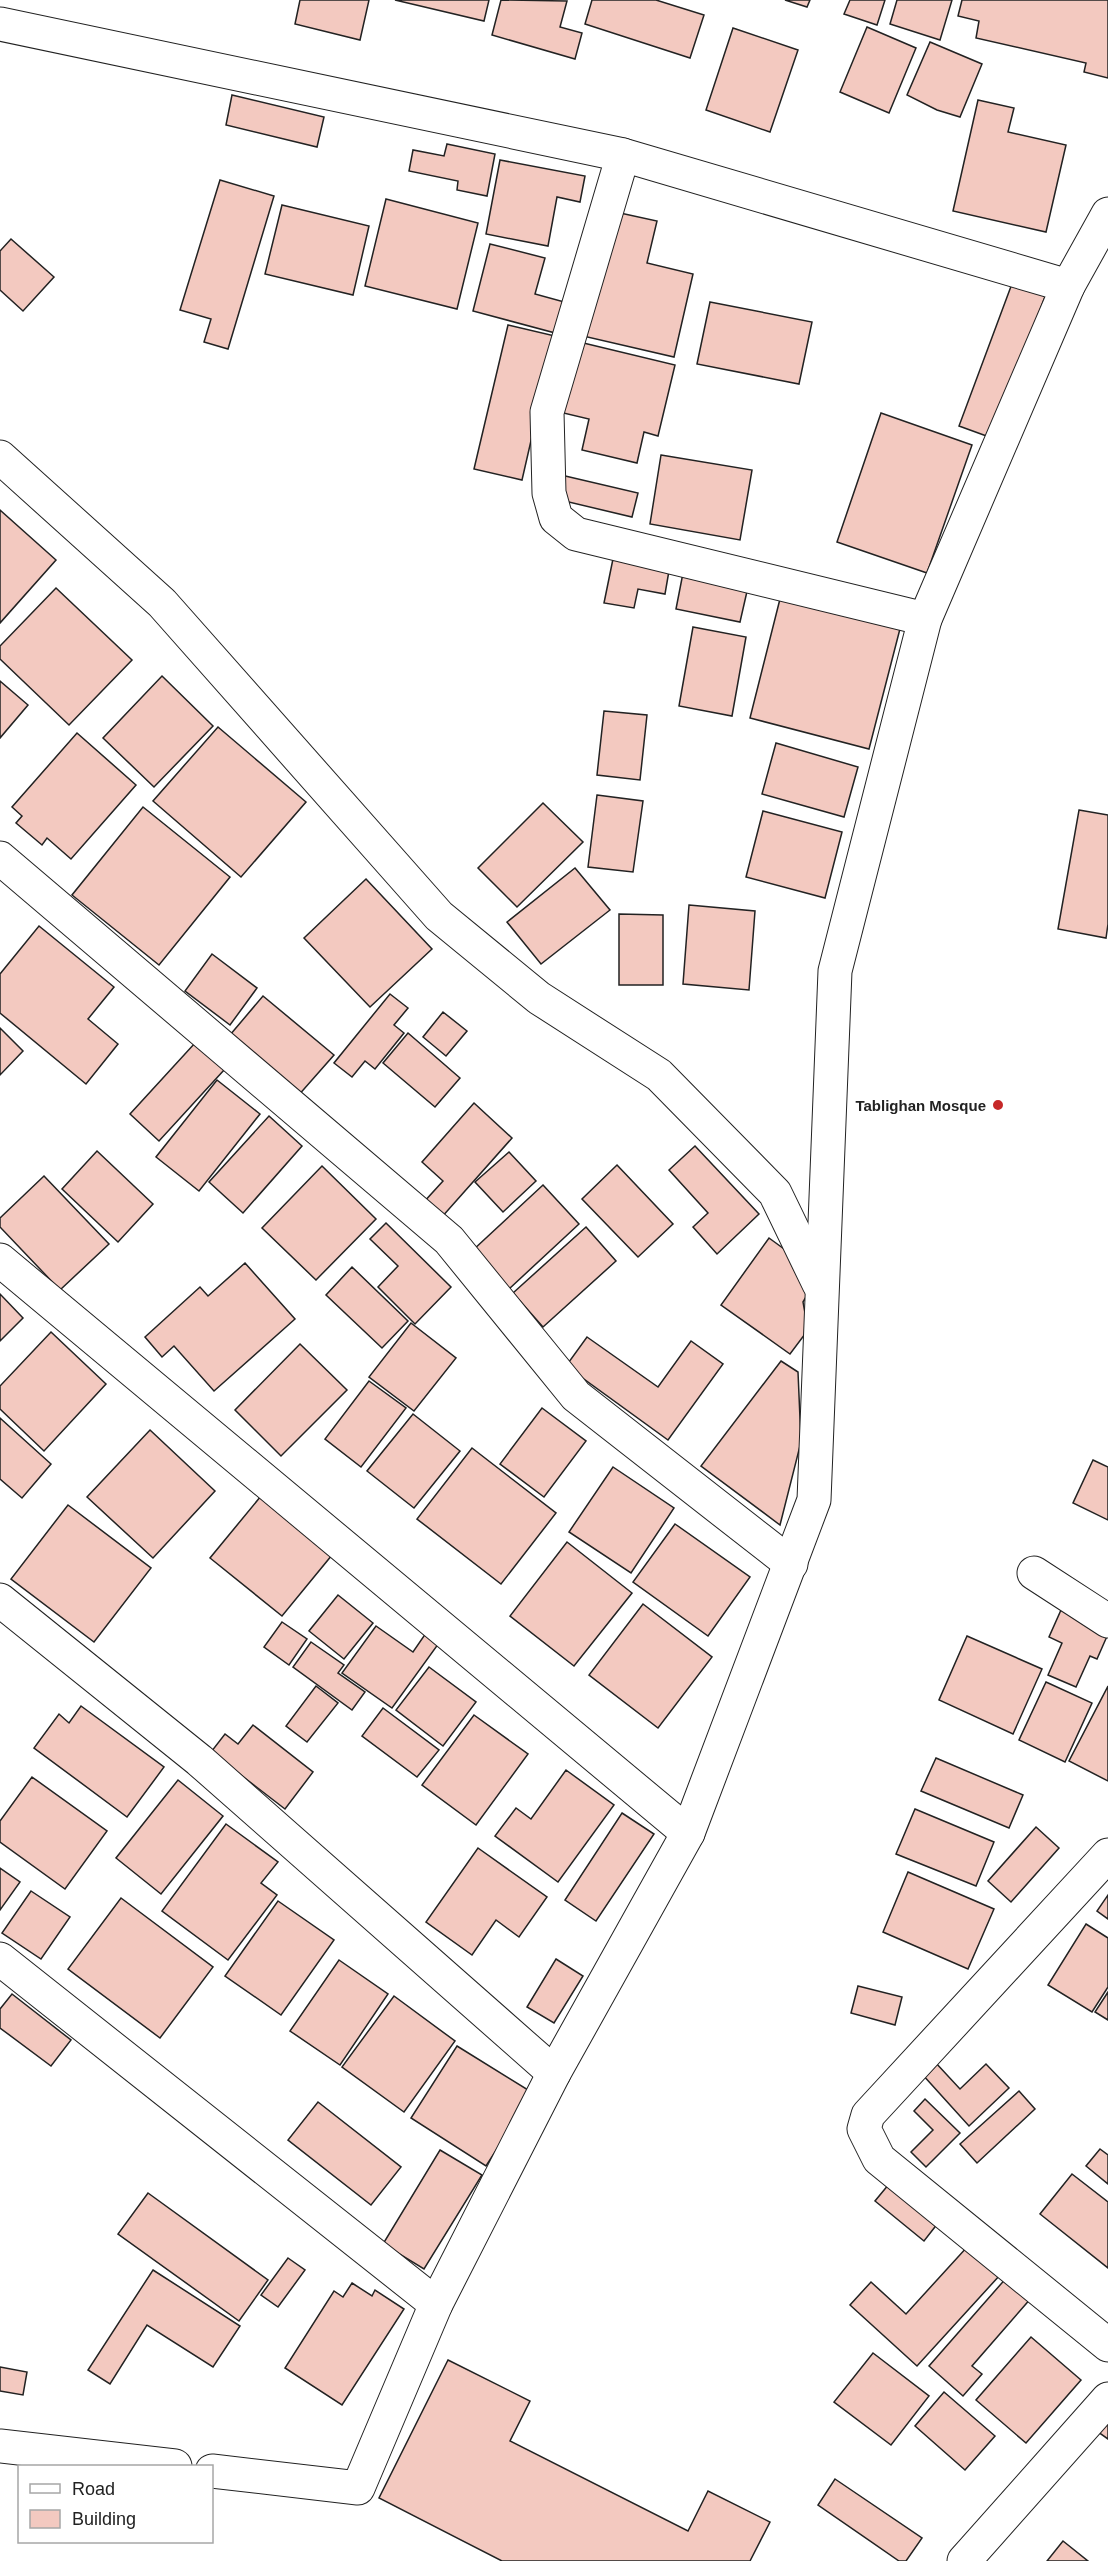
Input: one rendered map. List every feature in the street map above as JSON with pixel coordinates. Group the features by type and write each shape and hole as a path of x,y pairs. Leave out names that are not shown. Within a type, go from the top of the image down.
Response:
{"street":[{"path":"0,24 623,155 1068,286"},
{"path":"623,155 547,412 549,493 556,518 576,534 925,619"},
{"path":"213,2471 358,2488 436,2304 554,2073 688,1833 814,1500 835,971 925,619 1068,286 1108,214"},
{"path":"0,457 162,603 439,916 539,998 659,1075 775,1193 822,1289"},
{"path":"0,858 449,1240 576,1396 791,1564"},
{"path":"0,1260 688,1833"},
{"path":"1034,1573 1108,1621"},
{"path":"0,1600 199,1760 554,2073"},
{"path":"1108,1856 868,2115 864,2129 879,2159 1108,2345"},
{"path":"0,1959 436,2304"},
{"path":"964,2561 1108,2399"},
{"path":"0,2446 166,2465"}],"building":[{"path":"300,0 369,0 360,40 295,24"},
{"path":"395,0 489,0 484,21"},
{"path":"501,0 567,1 560,27 582,33 575,59 492,35"},
{"path":"592,0 656,0 704,15 690,58 585,24"},
{"path":"785,0 810,0 807,7"},
{"path":"850,0 885,0 877,25 844,14"},
{"path":"897,0 952,0 940,40 890,24"},
{"path":"962,0 1108,0 1108,78 1084,72 1086,63 976,38 979,21 958,16"},
{"path":"867,27 916,48 889,113 840,92"},
{"path":"733,28 798,50 770,132 706,110"},
{"path":"930,42 982,64 960,117 937,110 907,95"},
{"path":"232,95 324,117 317,147 226,125"},
{"path":"978,100 1014,108 1008,132 1066,145 1046,232 953,211"},
{"path":"447,144 495,154 487,196 457,190 458,181 409,171 413,150 444,156"},
{"path":"500,160 585,176 580,202 557,197 548,246 486,234"},
{"path":"220,180 274,196 228,349 204,342 211,319 180,310"},
{"path":"386,199 478,223 457,309 365,286"},
{"path":"282,205 369,226 353,295 265,274"},
{"path":"611,211 657,221 647,263 693,274 674,357 583,336"},
{"path":"11,239 54,277 23,311 0,290 0,251"},
{"path":"490,244 545,258 535,294 568,303 559,334 473,311"},
{"path":"1013,281 1046,294 992,438 959,426"},
{"path":"710,302 812,322 799,384 697,364"},
{"path":"508,325 555,336 522,480 474,469"},
{"path":"571,340 675,365 658,436 644,432 637,463 582,450 589,419 555,411"},
{"path":"881,413 972,445 927,573 837,542"},
{"path":"661,455 752,470 740,540 650,524"},
{"path":"561,475 638,493 632,517 556,499"},
{"path":"0,510 56,560 0,623"},
{"path":"614,554 670,565 665,594 638,589 634,608 604,603"},
{"path":"683,573 748,587 740,622 676,609"},
{"path":"56,588 132,660 69,725 0,659 0,646"},
{"path":"782,591 902,621 869,749 750,718"},
{"path":"693,627 746,637 732,716 679,706"},
{"path":"162,676 213,726 154,787 103,738"},
{"path":"0,681 28,705 0,738"},
{"path":"604,711 647,715 640,780 597,775"},
{"path":"218,727 306,802 241,877 153,801"},
{"path":"77,733 136,785 71,859 47,838 42,845 16,823 22,816 12,807"},
{"path":"776,743 858,767 844,817 762,794"},
{"path":"597,795 643,801 633,872 588,867"},
{"path":"543,803 583,842 517,907 478,868"},
{"path":"143,807 230,877 159,965 72,895"},
{"path":"1079,810 1108,815 1106,938 1058,929"},
{"path":"763,811 842,832 825,898 746,877"},
{"path":"575,868 610,910 541,964 507,922"},
{"path":"366,879 432,949 370,1007 304,938"},
{"path":"689,905 755,911 749,990 683,984"},
{"path":"619,914 663,915 663,985 619,985"},
{"path":"39,926 114,987 88,1019 118,1044 86,1084 0,1013 0,974"},
{"path":"212,954 257,988 230,1025 185,991"},
{"path":"390,994 408,1008 394,1025 404,1033 375,1069 365,1061 352,1077 334,1063"},
{"path":"263,996 334,1055 297,1097 230,1035"},
{"path":"443,1012 467,1031 446,1056 423,1037"},
{"path":"0,1028 23,1051 0,1075"},
{"path":"408,1033 460,1078 435,1107 383,1063"},
{"path":"195,1043 224,1070 159,1141 130,1114"},
{"path":"217,1080 260,1114 199,1191 156,1157"},
{"path":"474,1103 512,1138 441,1218 423,1203 443,1181 422,1162"},
{"path":"269,1116 302,1146 243,1213 209,1182"},
{"path":"695,1146 759,1214 717,1254 693,1227 708,1213 669,1170"},
{"path":"97,1151 153,1204 118,1242 62,1189"},
{"path":"509,1152 536,1181 503,1212 475,1182"},
{"path":"617,1165 673,1224 638,1257 582,1199"},
{"path":"322,1166 376,1219 316,1280 262,1228"},
{"path":"44,1176 109,1244 60,1290 0,1227 0,1218"},
{"path":"543,1185 579,1224 509,1289 472,1251"},
{"path":"386,1223 451,1287 415,1324 378,1287 398,1266 370,1239"},
{"path":"586,1227 616,1261 543,1327 513,1293"},
{"path":"769,1238 806,1265 812,1287 803,1302 808,1330 790,1354 721,1305"},
{"path":"245,1263 295,1319 214,1391 174,1346 162,1357 145,1337 200,1287 208,1296"},
{"path":"352,1267 408,1321 382,1348 326,1295"},
{"path":"0,1294 23,1318 0,1341"},
{"path":"411,1323 456,1358 414,1411 369,1377"},
{"path":"51,1332 106,1384 44,1451 0,1409 0,1386"},
{"path":"587,1337 658,1387 691,1341 723,1364 668,1440 566,1366"},
{"path":"300,1344 347,1390 281,1456 235,1410"},
{"path":"781,1361 798,1372 801,1442 780,1525 701,1466"},
{"path":"369,1381 406,1408 361,1467 325,1439"},
{"path":"542,1408 586,1441 544,1497 500,1464"},
{"path":"413,1414 460,1451 414,1508 367,1471"},
{"path":"0,1418 51,1464 22,1498 0,1479"},
{"path":"150,1430 215,1491 153,1558 87,1497"},
{"path":"472,1448 556,1513 501,1584 417,1519"},
{"path":"1093,1460 1108,1467 1108,1520 1073,1503"},
{"path":"613,1467 674,1508 631,1573 569,1532"},
{"path":"261,1496 332,1555 282,1616 210,1558"},
{"path":"68,1505 151,1568 94,1642 11,1579"},
{"path":"675,1524 750,1577 708,1636 633,1582"},
{"path":"567,1542 632,1593 574,1666 510,1616"},
{"path":"338,1595 373,1623 344,1659 309,1631"},
{"path":"643,1604 712,1657 658,1728 589,1675"},
{"path":"1061,1610 1108,1634 1097,1659 1090,1656 1076,1687 1048,1675 1062,1643 1049,1637"},
{"path":"282,1622 307,1639 289,1665 264,1647"},
{"path":"376,1626 413,1652 426,1633 439,1643 392,1708 342,1673"},
{"path":"967,1636 1042,1669 1013,1734 939,1700"},
{"path":"311,1642 344,1665 338,1673 365,1692 352,1710 293,1667"},
{"path":"429,1667 476,1702 443,1746 396,1710"},
{"path":"1046,1682 1092,1703 1065,1762 1019,1740"},
{"path":"316,1686 338,1703 307,1742 286,1726"},
{"path":"1108,1686 1108,1781 1069,1761"},
{"path":"81,1706 164,1767 127,1817 34,1748 59,1714 69,1723"},
{"path":"383,1708 439,1750 417,1777 362,1736"},
{"path":"474,1715 528,1754 476,1825 422,1785"},
{"path":"253,1725 313,1772 285,1809 211,1752 225,1734 238,1744"},
{"path":"936,1758 1023,1795 1009,1828 921,1791"},
{"path":"566,1770 614,1805 558,1882 495,1836 516,1808 531,1819"},
{"path":"32,1777 107,1831 65,1889 0,1842 0,1821"},
{"path":"178,1780 223,1816 161,1894 116,1858"},
{"path":"915,1809 994,1842 976,1886 896,1854"},
{"path":"622,1813 654,1834 596,1921 565,1900"},
{"path":"226,1824 278,1862 261,1883 277,1895 228,1960 162,1911"},
{"path":"1036,1827 1059,1848 1011,1902 988,1881"},
{"path":"478,1848 547,1897 519,1937 496,1920 472,1955 426,1922"},
{"path":"0,1868 20,1882 0,1910"},
{"path":"908,1872 994,1909 968,1969 883,1932"},
{"path":"31,1891 70,1917 41,1959 2,1933"},
{"path":"1108,1895 1108,1919 1097,1911"},
{"path":"121,1898 213,1967 160,2038 68,1969"},
{"path":"278,1901 334,1940 281,2015 225,1976"},
{"path":"1086,1924 1108,1938 1108,1987 1092,2012 1048,1985"},
{"path":"556,1959 583,1976 554,2023 527,2007"},
{"path":"339,1960 388,1994 340,2065 290,2031"},
{"path":"858,1986 902,1997 895,2025 851,2013"},
{"path":"1108,1992 1108,2020 1095,2012"},
{"path":"12,1994 71,2040 51,2066 0,2028 0,2009"},
{"path":"394,1996 455,2041 404,2112 342,2067"},
{"path":"457,2046 533,2093 486,2166 411,2118"},
{"path":"935,2062 960,2089 986,2064 1009,2088 969,2126 922,2074"},
{"path":"1019,2091 1035,2109 977,2163 960,2144"},
{"path":"925,2099 960,2133 926,2167 911,2152 933,2130 914,2111"},
{"path":"318,2102 401,2167 371,2205 288,2140"},
{"path":"1100,2149 1108,2155 1108,2184 1086,2166"},
{"path":"440,2150 482,2175 424,2269 383,2244"},
{"path":"1072,2174 1108,2202 1108,2268 1040,2214"},
{"path":"889,2184 938,2223 924,2241 875,2201"},
{"path":"148,2193 268,2280 239,2321 118,2234"},
{"path":"968,2246 1000,2275 917,2366 850,2305 871,2282 906,2314"},
{"path":"288,2258 305,2270 278,2307 261,2295"},
{"path":"153,2270 240,2326 213,2367 147,2325 110,2384 88,2370"},
{"path":"1008,2276 1032,2297 972,2366 982,2374 963,2396 929,2366"},
{"path":"352,2283 372,2296 375,2290 404,2309 342,2405 285,2368 334,2291 343,2297"},
{"path":"1031,2337 1081,2380 1026,2443 976,2400"},
{"path":"873,2353 929,2396 891,2445 834,2402"},
{"path":"448,2360 530,2401 510,2441 688,2531 708,2491 770,2522 750,2561 502,2561 379,2498"},
{"path":"0,2367 27,2372 23,2395 0,2391"},
{"path":"944,2392 995,2436 965,2470 915,2426"},
{"path":"1108,2410 1108,2439 1094,2429"},
{"path":"835,2479 922,2538 906,2561 899,2561 818,2505"},
{"path":"1063,2541 1088,2561 1047,2561"}],"place":[{"name":"Tablighan Mosque","path":"998,1105"}]}
